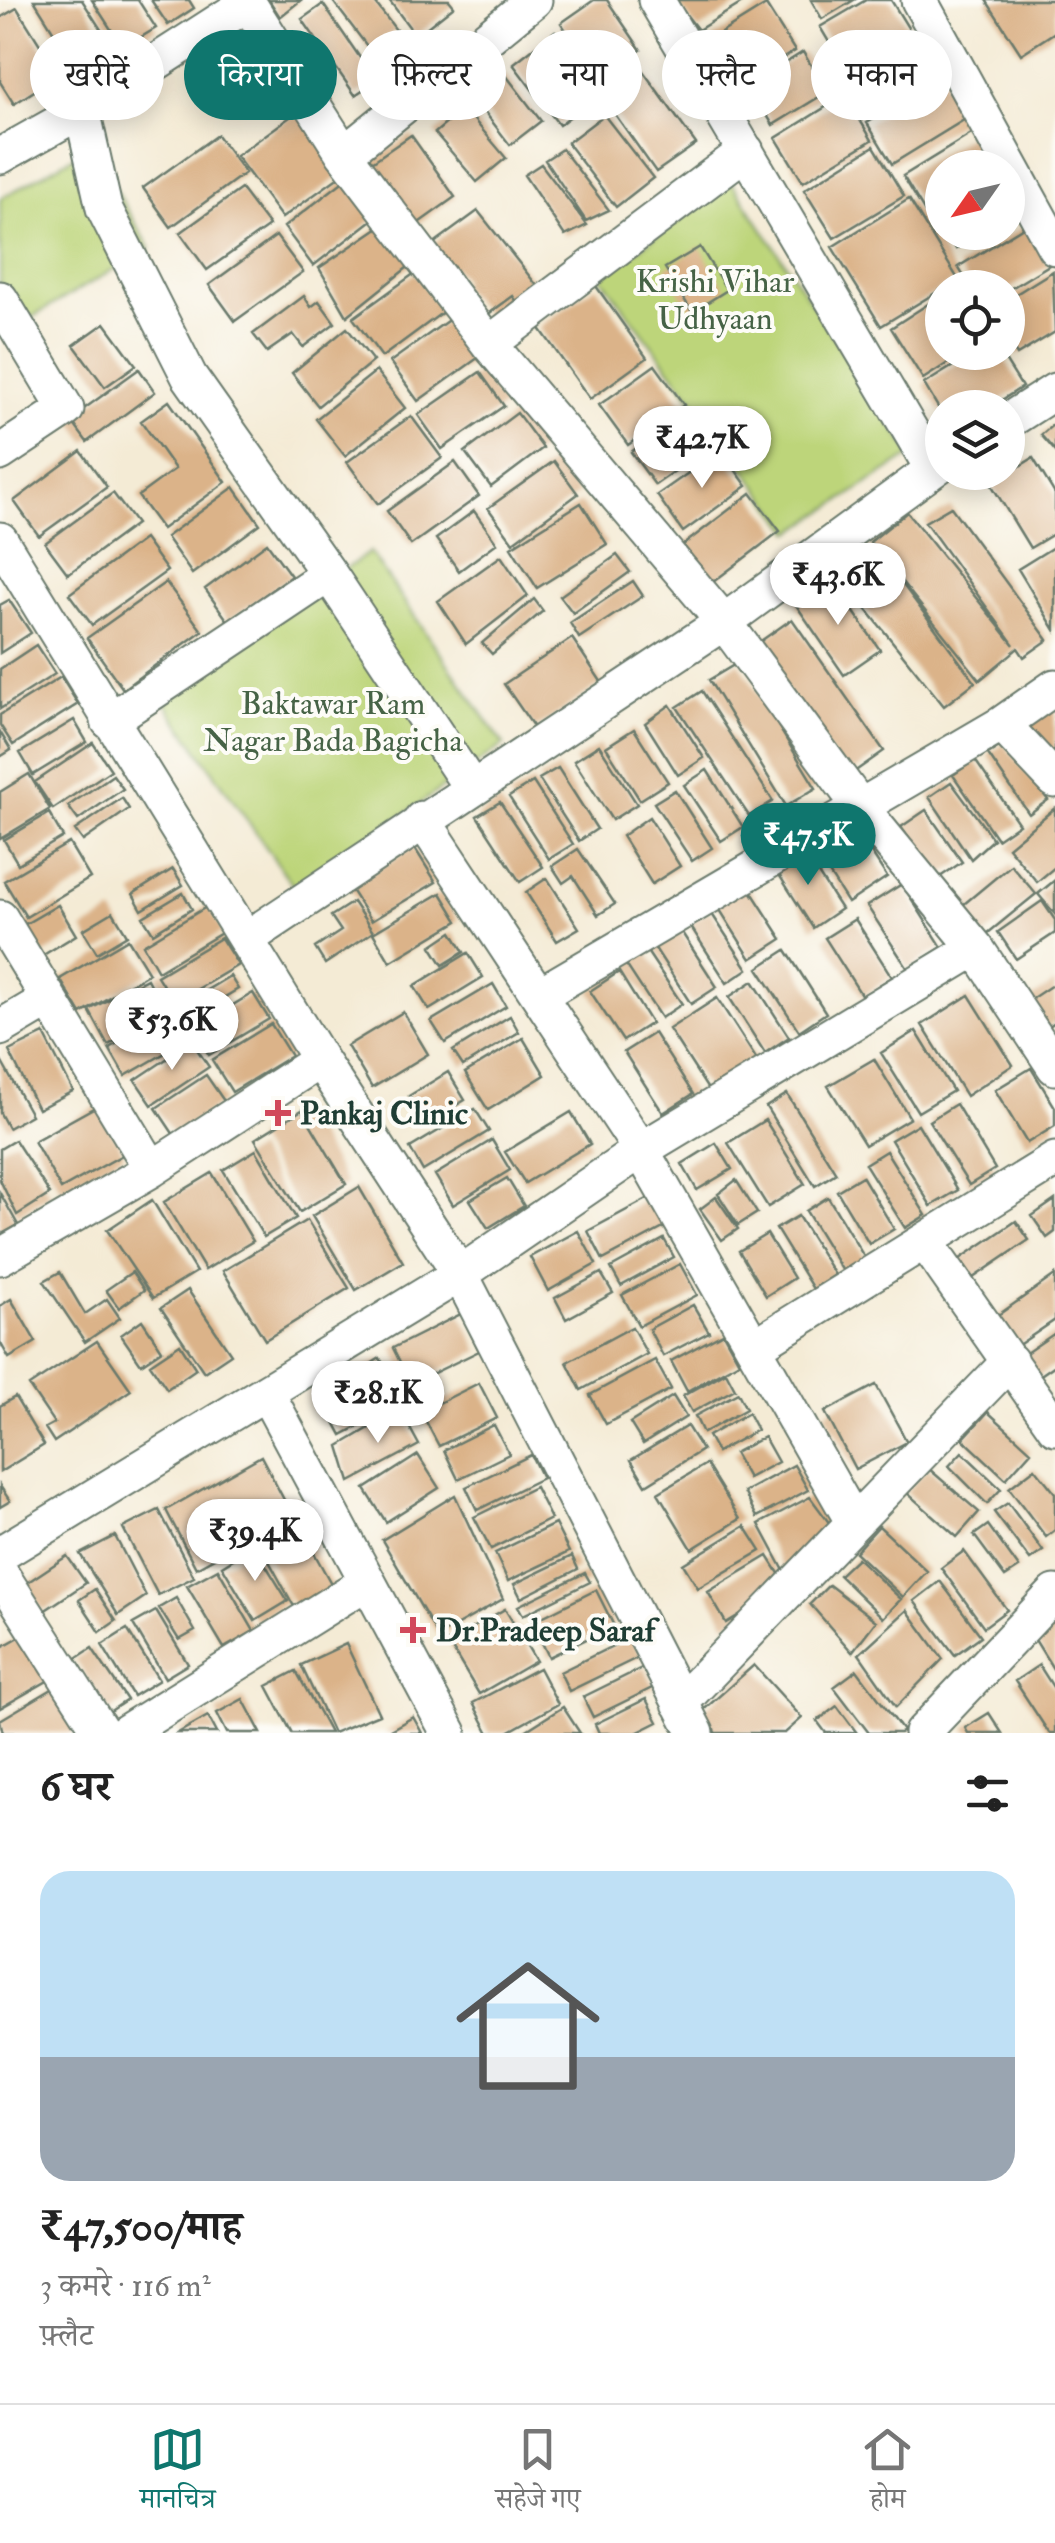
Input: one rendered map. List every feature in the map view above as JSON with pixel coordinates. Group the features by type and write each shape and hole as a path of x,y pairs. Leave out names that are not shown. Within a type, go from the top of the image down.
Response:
{"street":[{"path":"656,0 925,445"},
{"path":"918,0 1055,247"},
{"path":"164,56 247,2 344,154 489,344 724,622 861,808 976,948 1055,1067"},
{"path":"344,154 515,7"},
{"path":"0,156 64,120"},
{"path":"84,120 104,208 189,376 330,574 471,788"},
{"path":"489,344 746,151"},
{"path":"0,300 66,409 0,453"},
{"path":"1025,410 1055,391"},
{"path":"248,938 724,622 925,475"},
{"path":"0,540 320,1060 460,1274 688,1718 853,1521 1010,1362"},
{"path":"109,721 330,574"},
{"path":"541,994 1002,724 1055,687"},
{"path":"1002,724 1055,780"},
{"path":"422,819 641,1150 853,1521"},
{"path":"0,918 152,1168"},
{"path":"0,1554 460,1274 641,1150 976,948"},
{"path":"0,1028 49,998"},
{"path":"0,1257 152,1168 320,1060"},
{"path":"754,1347 1055,1160"},
{"path":"926,1242 1055,1427"},
{"path":"266,1392 364,1584 449,1733"},
{"path":"0,1573 102,1733"},
{"path":"125,1733 364,1584"},
{"path":"922,1733 1055,1593"}],"green space":[{"path":"90,147 150,248 17,326 0,296 0,199"},
{"name":"Krishi Vihar Udhyaan","path":"731,181 912,455 792,532 601,277"},
{"name":"Baktawar Ram Nagar Bada Bagicha","path":"370,552 504,745 296,890 161,697"}],"building":[{"path":"34,0 82,0 101,30 53,30"},
{"path":"92,0 138,0 156,28 153,30 111,30"},
{"path":"151,0 189,0 194,8 168,25"},
{"path":"269,0 301,0 280,17"},
{"path":"332,0 373,0 396,30 357,33"},
{"path":"389,0 449,0 454,6 424,30 412,30"},
{"path":"594,0 607,0 627,30 566,30 561,23"},
{"path":"675,0 747,0 698,30"},
{"path":"811,0 854,0 822,19"},
{"path":"866,0 891,0 909,30 822,30 820,27"},
{"path":"986,0 1055,0 1055,32 1021,54"},
{"path":"323,4 357,53 357,94 337,69 337,30 310,30 302,19"},
{"path":"766,5 782,30 726,30"},
{"path":"17,8 31,30 30,94 14,104 0,82 0,18"},
{"path":"803,52 811,65 811,102 791,114 791,60"},
{"path":"526,54 526,81 513,64"},
{"path":"642,72 662,97 662,120 679,120 696,144 656,172 619,120 642,120"},
{"path":"506,75 526,101 526,120 541,121 510,145 491,120 506,120"},
{"path":"952,94 967,118 892,164 867,123 952,120"},
{"path":"811,116 811,120 860,120 872,140 803,182 776,138"},
{"path":"286,120 303,120 343,174 282,218 236,156"},
{"path":"450,120 474,120 506,158 477,182 435,133"},
{"path":"597,120 608,120 653,178 616,207 567,143"},
{"path":"973,133 983,150 945,150"},
{"path":"217,135 245,173 171,227 143,188"},
{"path":"411,135 455,197 413,227 369,164"},
{"path":"874,146 904,196 834,238 804,190"},
{"path":"562,149 609,210 586,221 545,160"},
{"path":"925,162 925,212 903,176"},
{"path":"541,164 587,225 565,236 524,175"},
{"path":"350,176 380,214 313,266 284,227"},
{"path":"241,189 269,226 207,270 180,233"},
{"path":"909,199 925,225 925,250 940,250 952,270 925,270 925,299 881,326 832,247"},
{"path":"478,211 538,287 517,302 513,296 487,315 461,286 463,280 454,267 444,274 426,249"},
{"path":"388,221 418,259 347,316 319,268"},
{"path":"1025,226 1049,265 1025,280 1025,270 958,267 986,250 1025,250"},
{"path":"276,236 303,272 235,321 209,285"},
{"path":"700,247 727,290 692,312 665,268"},
{"path":"1053,271 1055,332 1025,350 1025,288"},
{"path":"415,273 443,312 382,357 353,318"},
{"path":"596,286 647,358 590,399 539,327"},
{"path":"304,296 311,307 319,301 335,323 303,347 293,334 267,352 253,334"},
{"path":"925,306 925,370 937,370 923,379 891,328"},
{"path":"454,316 482,355 418,401 390,362"},
{"path":"105,323 136,365 105,387 74,345"},
{"path":"347,328 373,361 318,406 292,373"},
{"path":"655,365 684,405 628,445 599,405"},
{"path":"139,369 155,392 87,442 70,419"},
{"path":"947,370 1011,370 1022,387 928,390 924,384"},
{"path":"376,371 405,408 345,456 316,419"},
{"path":"480,372 504,406 442,449 418,415"},
{"path":"169,401 226,482 162,529 138,496 175,469 141,421"},
{"path":"688,411 712,445 655,485 631,452"},
{"path":"517,413 543,448 491,487 465,452"},
{"path":"411,416 442,458 378,504 347,462"},
{"path":"1055,423 1055,451 1041,435"},
{"path":"721,450 747,486 683,532 657,495"},
{"path":"81,451 107,487 39,536 14,501"},
{"path":"1033,458 1055,494 1055,533 1030,548 995,490 1025,490 1025,463"},
{"path":"554,461 578,494 513,542 488,508"},
{"path":"455,462 479,496 411,545 387,511"},
{"path":"234,487 260,524 192,574 166,537"},
{"path":"113,493 136,524 68,574 45,543"},
{"path":"751,493 780,531 713,582 683,545"},
{"path":"581,503 607,544 537,588 511,547"},
{"path":"951,507 1048,640 1024,657 1018,648 980,680 886,562 975,682 944,706 844,581 875,548 870,542 907,512 1014,645 925,522"},
{"path":"474,511 497,543 459,571 436,539"},
{"path":"144,539 167,571 92,625 69,594"},
{"path":"267,543 291,576 228,621 205,589"},
{"path":"1055,546 1055,630 1018,569"},
{"path":"617,555 630,572 573,613 560,596"},
{"path":"501,556 528,596 466,644 438,601"},
{"path":"832,580 880,650 844,675 796,605"},
{"path":"633,581 643,596 579,638 570,623"},
{"path":"166,582 202,631 123,689 87,638"},
{"path":"534,599 543,611 492,654 482,643"},
{"path":"9,600 31,633 0,653 0,605"},
{"path":"792,619 884,751 847,777 755,645"},
{"path":"572,638 602,683 535,729 504,684"},
{"path":"36,645 55,674 0,709 0,669"},
{"path":"739,662 816,788 786,806 709,680"},
{"path":"61,677 78,704 13,745 0,725 0,715"},
{"path":"702,691 773,801 749,816 677,707"},
{"path":"1055,703 1055,758 1028,725"},
{"path":"670,705 704,758 678,775 645,723"},
{"path":"74,720 87,742 33,775 20,753"},
{"path":"634,729 668,782 640,800 606,747"},
{"path":"0,732 11,750 0,757"},
{"path":"93,743 111,770 53,809 35,782"},
{"path":"1004,744 1048,800 1029,814 988,754"},
{"path":"599,745 637,804 612,820 574,761"},
{"path":"975,760 1019,824 997,839 953,775"},
{"path":"558,768 597,829 579,841 539,779"},
{"path":"707,770 743,827 721,841 684,785"},
{"path":"29,774 50,809 0,839 0,792"},
{"path":"113,775 123,789 78,820 68,806"},
{"path":"533,782 573,844 549,859 509,797"},
{"path":"951,782 993,839 971,859 929,797"},
{"path":"675,790 712,848 692,861 654,803"},
{"path":"122,798 129,809 83,841 75,830"},
{"path":"500,802 543,867 520,882 477,816"},
{"path":"1055,808 1055,867 1037,882 1008,847"},
{"path":"926,810 962,862 937,879 901,827"},
{"path":"49,813 63,837 18,864 4,840"},
{"path":"649,817 680,866 652,884 622,836"},
{"path":"855,828 887,877 848,903 816,853"},
{"path":"69,843 90,878 26,917 4,881"},
{"path":"414,847 436,882 371,921 349,887"},
{"path":"578,849 615,904 598,915 573,876 563,883 552,866"},
{"path":"802,849 841,909 813,928 774,867"},
{"path":"1011,865 1036,894 982,938 958,909"},
{"path":"173,869 183,885 142,910 133,894"},
{"path":"547,878 579,928 557,941 526,892"},
{"path":"1055,880 1055,914 1038,894"},
{"path":"746,883 782,939 751,959 715,902"},
{"path":"902,884 942,947 908,969 867,906"},
{"path":"183,893 192,909 153,933 143,917"},
{"path":"441,893 458,921 390,962 373,933"},
{"path":"1042,901 1055,920 1055,933 1016,959 998,932"},
{"path":"353,902 373,932 325,964 315,948 341,931 331,916"},
{"path":"58,905 76,935 40,957 22,926"},
{"path":"208,906 223,932 158,971 143,945"},
{"path":"710,911 748,969 727,983 689,924"},
{"path":"113,912 127,935 97,953 83,930"},
{"path":"855,919 892,977 862,996 825,938"},
{"path":"677,925 717,987 691,1004 651,942"},
{"path":"452,932 464,952 443,965 431,946"},
{"path":"221,938 238,965 174,1003 157,976"},
{"path":"128,939 149,973 81,1014 60,979"},
{"path":"644,947 682,1004 661,1018 623,960"},
{"path":"786,950 826,1013 799,1031 758,968"},
{"path":"468,953 483,977 429,1010 414,986"},
{"path":"619,972 651,1023 623,1041 590,991"},
{"path":"230,976 238,989 185,1021 177,1008"},
{"path":"147,979 165,1013 108,1045 89,1010"},
{"path":"753,981 789,1037 765,1053 729,997"},
{"path":"1055,983 1055,1022 1043,1030 1025,1003"},
{"path":"493,984 506,1006 445,1043 431,1021"},
{"path":"253,993 269,1019 209,1055 193,1029"},
{"path":"969,995 1013,1065 966,1096 922,1025"},
{"path":"717,998 757,1060 709,1091 669,1029"},
{"path":"403,1012 428,1054 372,1088 347,1046"},
{"path":"170,1014 186,1041 125,1076 109,1048"},
{"path":"510,1016 519,1032 463,1066 453,1051"},
{"path":"271,1024 291,1056 232,1092 212,1060"},
{"path":"916,1031 953,1091 918,1112 881,1053"},
{"path":"654,1033 693,1094 663,1113 624,1052"},
{"path":"44,1034 73,1091 38,1109 9,1051"},
{"path":"523,1038 545,1075 488,1110 465,1073"},
{"path":"192,1042 209,1067 152,1105 135,1080"},
{"path":"0,1059 31,1115 8,1128 0,1113"},
{"path":"874,1059 910,1118 865,1145 828,1086"},
{"path":"1031,1068 1055,1107 1055,1126 1027,1143 995,1090"},
{"path":"448,1072 465,1100 426,1123 409,1096"},
{"path":"206,1075 224,1101 174,1135 156,1108"},
{"path":"787,1094 836,1173 815,1186 766,1107"},
{"path":"956,1104 995,1169 969,1185 929,1121"},
{"path":"97,1106 124,1154 61,1189 34,1141"},
{"path":"475,1109 489,1131 423,1171 410,1148"},
{"path":"302,1110 346,1184 300,1212 255,1139"},
{"path":"571,1112 590,1144 525,1183 505,1152"},
{"path":"765,1120 805,1184 768,1207 728,1143"},
{"path":"918,1124 958,1190 931,1206 891,1140"},
{"path":"15,1140 50,1194 17,1215 0,1180 0,1149"},
{"path":"492,1140 510,1170 453,1205 435,1175"},
{"path":"716,1143 732,1169 697,1190 682,1164"},
{"path":"256,1150 296,1218 264,1237 223,1170"},
{"path":"886,1151 926,1215 905,1228 865,1164"},
{"path":"212,1173 253,1241 205,1270 164,1202"},
{"path":"862,1176 894,1229 869,1244 837,1191"},
{"path":"507,1178 524,1206 488,1228 470,1200"},
{"path":"736,1180 757,1213 738,1225 718,1194"},
{"path":"359,1187 403,1262 356,1290 312,1216"},
{"path":"0,1193 18,1225 0,1235"},
{"path":"651,1197 667,1226 603,1260 588,1231"},
{"path":"716,1197 738,1229 722,1240 700,1209"},
{"path":"828,1197 866,1260 844,1273 806,1211"},
{"path":"152,1200 196,1272 153,1298 107,1230"},
{"path":"1055,1200 1055,1232 1047,1238 1032,1216"},
{"path":"798,1216 835,1275 813,1289 776,1229"},
{"path":"307,1220 349,1288 265,1340 223,1271"},
{"path":"1016,1221 1029,1240 973,1278 960,1259"},
{"path":"578,1231 596,1264 548,1291 530,1257"},
{"path":"767,1234 794,1278 766,1296 739,1251"},
{"path":"664,1239 674,1257 621,1286 611,1268"},
{"path":"680,1264 697,1295 639,1326 622,1295"},
{"path":"60,1272 85,1314 107,1299 120,1318 85,1342 44,1281"},
{"path":"132,1272 144,1290 119,1308 106,1290"},
{"path":"601,1273 613,1293 566,1319 555,1298"},
{"path":"1055,1275 1055,1320 1011,1350 991,1320"},
{"path":"188,1290 231,1354 204,1372 161,1308"},
{"path":"11,1299 36,1342 9,1358 0,1342 0,1306"},
{"path":"693,1305 709,1332 663,1356 649,1329"},
{"path":"461,1314 479,1351 411,1384 393,1348"},
{"path":"142,1320 162,1350 141,1364 121,1335"},
{"path":"632,1327 647,1354 581,1390 567,1362"},
{"path":"723,1333 739,1362 687,1391 671,1361"},
{"path":"1055,1333 1055,1365 1032,1381 1017,1359"},
{"path":"97,1341 131,1390 54,1442 45,1428 54,1423 29,1386"},
{"path":"180,1344 196,1369 167,1389 150,1364"},
{"path":"380,1358 404,1402 342,1435 327,1407 332,1405 326,1393"},
{"path":"655,1360 671,1389 606,1424 590,1395"},
{"path":"726,1372 735,1389 692,1412 683,1396"},
{"path":"479,1383 497,1418 439,1446 421,1412"},
{"path":"876,1385 907,1442 855,1469 825,1412"},
{"path":"738,1393 746,1409 703,1433 695,1416"},
{"path":"673,1396 686,1417 643,1444 630,1423"},
{"path":"15,1397 44,1445 0,1472 0,1406"},
{"path":"400,1410 419,1445 350,1482 339,1446"},
{"path":"988,1412 1031,1451 1006,1479 963,1439"},
{"path":"748,1413 757,1430 717,1452 708,1436"},
{"path":"494,1425 509,1454 458,1479 444,1450"},
{"path":"687,1426 702,1450 646,1485 631,1460"},
{"path":"764,1437 778,1462 748,1478 734,1453"},
{"path":"962,1452 1001,1489 987,1504 949,1466"},
{"path":"418,1455 439,1488 386,1522 365,1489"},
{"path":"531,1455 542,1478 477,1510 466,1487"},
{"path":"261,1456 292,1515 196,1568 166,1510"},
{"path":"706,1464 740,1519 692,1549 658,1493"},
{"path":"794,1465 808,1490 757,1517 744,1492"},
{"path":"928,1468 979,1512 957,1537 906,1492"},
{"path":"1035,1468 1055,1493 1055,1530 1046,1537 1009,1488"},
{"path":"0,1486 10,1501 0,1507"},
{"path":"535,1487 551,1519 491,1549 474,1517"},
{"path":"455,1495 503,1599 438,1636 382,1540"},
{"path":"810,1497 830,1524 788,1578 759,1524"},
{"path":"1008,1503 1043,1551 1030,1560 994,1512"},
{"path":"159,1510 194,1577 158,1595 123,1528"},
{"path":"297,1522 334,1589 296,1610 259,1543"},
{"path":"555,1524 569,1552 508,1581 495,1553"},
{"path":"988,1525 1019,1568 1005,1577 974,1535"},
{"path":"745,1526 761,1551 698,1588 683,1564"},
{"path":"879,1526 927,1571 903,1597 855,1552"},
{"path":"115,1536 146,1596 118,1615 80,1554"},
{"path":"254,1546 288,1601 255,1621 222,1566"},
{"path":"964,1551 1007,1610 984,1627 941,1568"},
{"path":"67,1556 86,1583 44,1611 25,1584"},
{"path":"572,1556 578,1569 521,1598 514,1584"},
{"path":"768,1556 787,1586 726,1623 708,1592"},
{"path":"857,1558 901,1599 883,1618 839,1575"},
{"path":"218,1569 254,1631 224,1648 187,1586"},
{"path":"585,1573 590,1582 523,1615 518,1606"},
{"path":"940,1581 981,1636 955,1655 914,1601"},
{"path":"829,1585 876,1621 852,1652 810,1604"},
{"path":"95,1589 116,1621 100,1632 79,1600"},
{"path":"596,1590 614,1626 549,1657 532,1622"},
{"path":"176,1598 195,1631 179,1640 159,1608"},
{"path":"505,1609 536,1661 479,1694 448,1642"},
{"path":"907,1610 943,1659 896,1707 859,1654"},
{"path":"156,1611 188,1664 165,1678 133,1624"},
{"path":"1055,1620 1055,1672 1032,1635"},
{"path":"127,1629 159,1680 133,1696 102,1645"},
{"path":"23,1635 49,1680 0,1708 0,1648"},
{"path":"631,1637 641,1656 569,1691 560,1672"},
{"path":"346,1644 379,1714 333,1733 301,1665"},
{"path":"92,1648 127,1700 109,1712 75,1659"},
{"path":"754,1665 802,1718 785,1733 716,1733 699,1714"},
{"path":"1039,1665 1055,1690 1055,1733 1049,1733 1015,1681"},
{"path":"644,1667 654,1687 593,1717 583,1697"},
{"path":"539,1668 558,1704 506,1733 489,1733 473,1703"},
{"path":"857,1670 903,1731 869,1733 834,1687"},
{"path":"296,1671 330,1733 292,1733 267,1686"},
{"path":"59,1685 82,1727 72,1733 3,1733 0,1720"},
{"path":"243,1699 261,1733 227,1733 217,1713"},
{"path":"646,1699 658,1722 636,1733 599,1733 595,1724"},
{"path":"837,1706 857,1733 826,1733 817,1721"},
{"path":"563,1707 580,1733 522,1733"},
{"path":"989,1713 1002,1733 968,1733 965,1728"},
{"path":"208,1716 217,1733 178,1733"},
{"path":"413,1717 422,1733 385,1733"}],"place":[{"name":"Pankaj Clinic","path":"278,1113"},
{"name":"Dr.Pradeep Saraf","path":"413,1630"}]}
